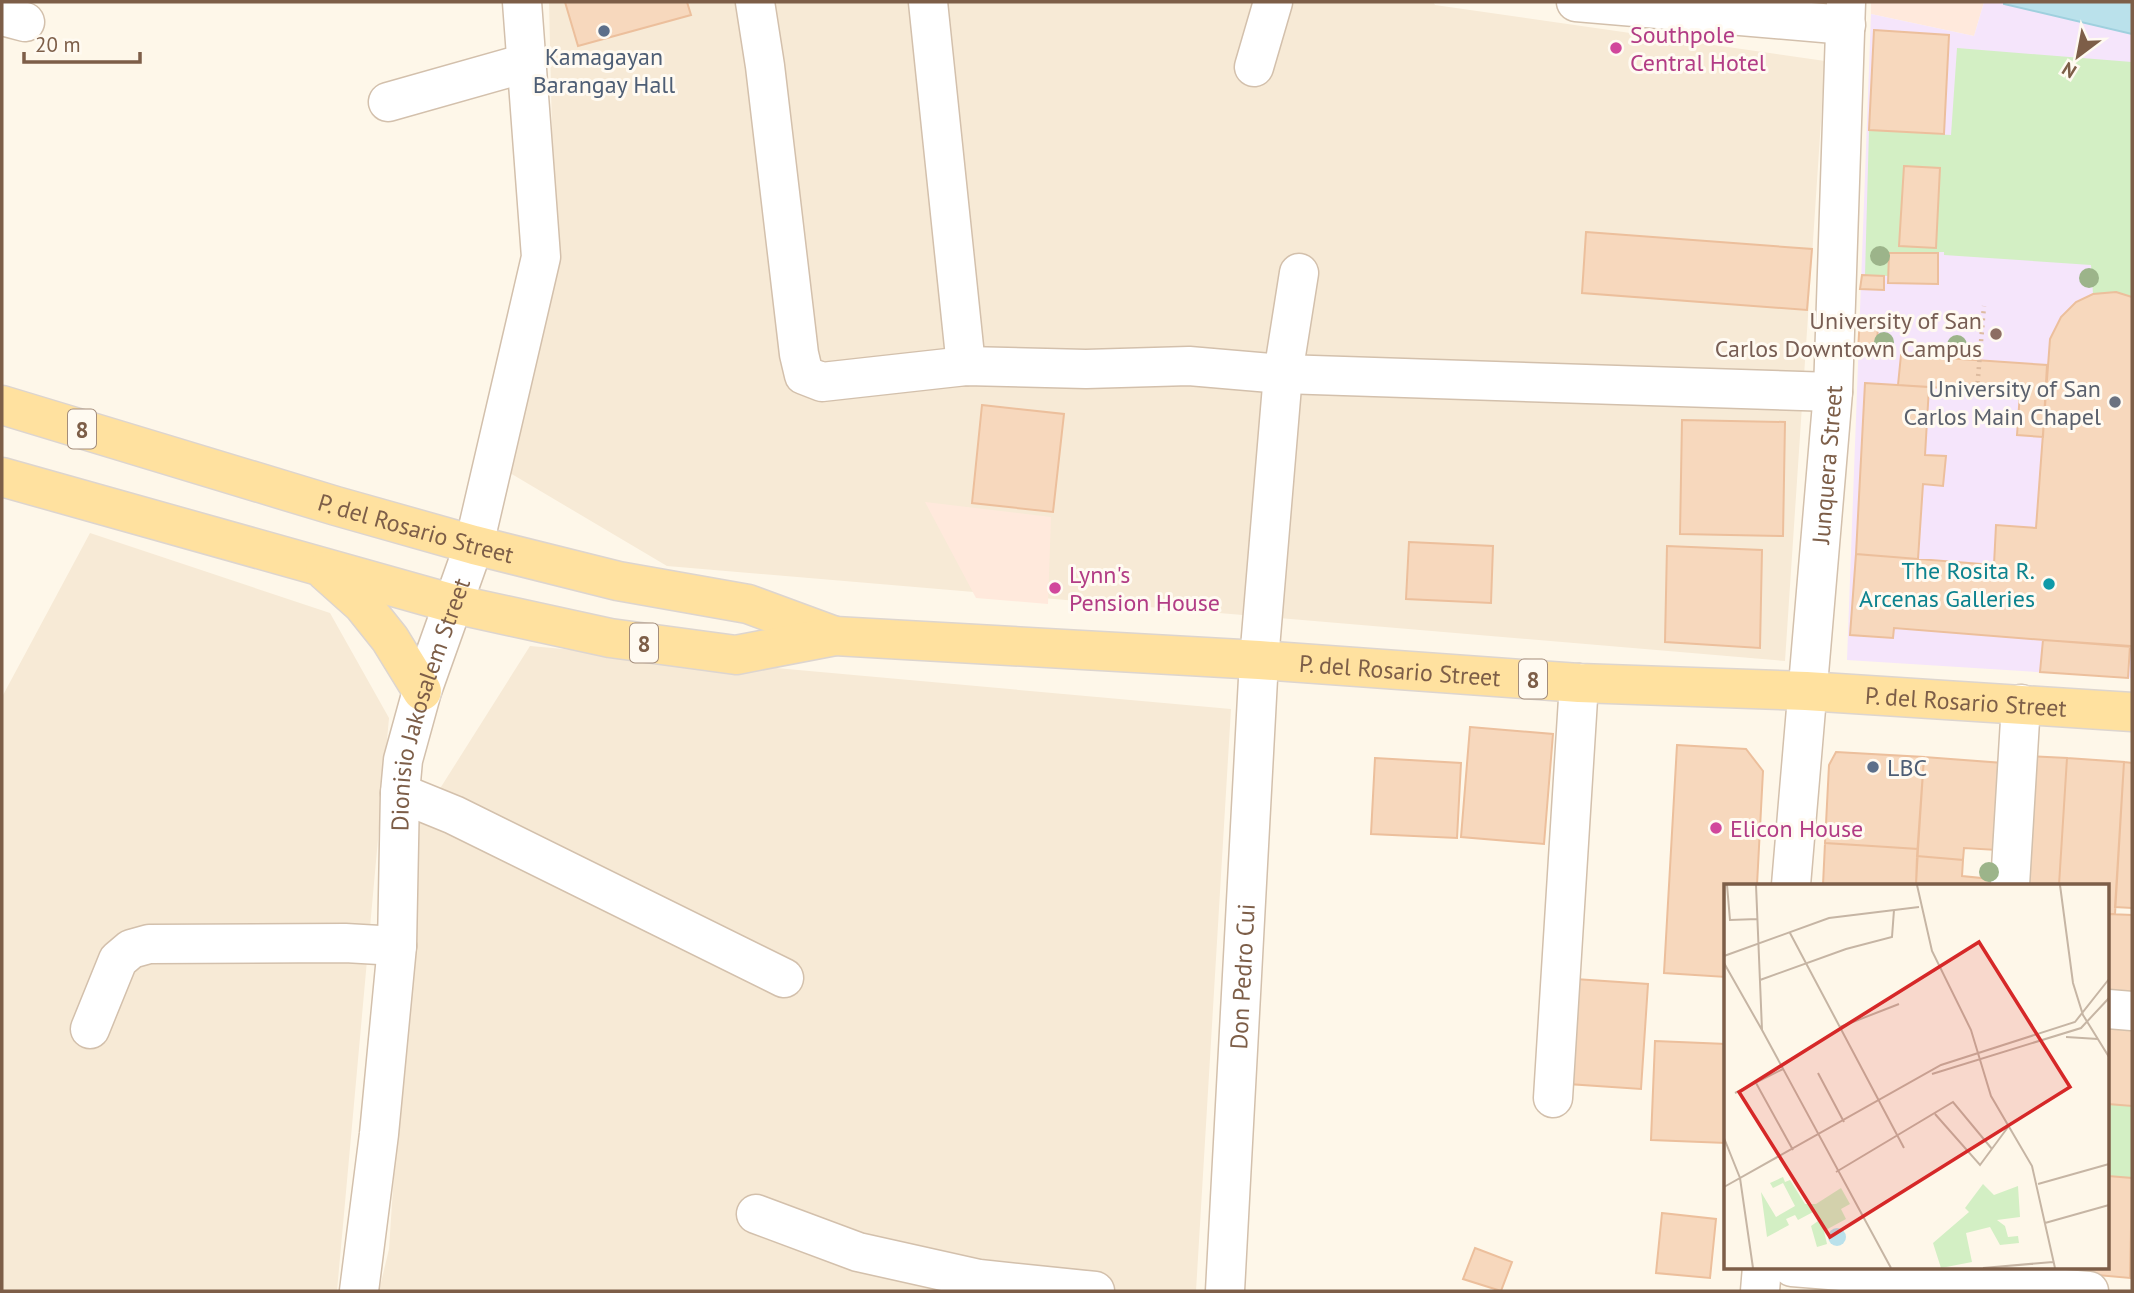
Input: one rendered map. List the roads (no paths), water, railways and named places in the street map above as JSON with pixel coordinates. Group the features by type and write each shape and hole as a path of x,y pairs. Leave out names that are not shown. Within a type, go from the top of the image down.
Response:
{"main road":[{"name":"P. del Rosario Street","path":"2,405 474,545 618,581 748,604 835,636"},
{"name":"P. del Rosario Street","path":"2,477 454,604 610,638 736,655 835,636 1259,660 1579,683 1806,691 2132,712"},
{"path":"321,567 362,604 390,639 422,691"}],"street":[{"path":"755,2 799,354 804,375 822,382 967,366 1086,369 1189,366 1283,374 1833,392"},
{"path":"928,2 967,366"},
{"path":"1254,67 1273,2"},
{"path":"1576,2 1846,13"},
{"name":"Dionisio Jakosalem Street","path":"359,1291 379,1133 397,946 403,760 422,691 474,545 541,257 524,3"},
{"name":"Junquera Street","path":"1791,884 1833,392 1846,13"},
{"path":"388,102 526,63"},
{"name":"Don Pedro Cui","path":"1225,1291 1259,660 1283,374 1299,273"},
{"path":"1553,1098 1579,683"},
{"path":"2010,884 2021,704"},
{"path":"400,793 454,815 784,978"},
{"path":"90,1029 118,960 131,949 149,944 345,943 397,946"},
{"path":"2110,1009 2132,1011"},
{"path":"756,1214 858,1252 979,1279 1095,1291"},
{"path":"1760,1291 1762,1268"},
{"path":"1816,1268 1987,1275 2089,1291"}],"water":[{"path":"2132,2 2132,34 2004,4"}],"place":[{"name":"Kamagayan Barangay Hall","path":"604,31"},
{"name":"Southpole Central Hotel","path":"1616,48"},
{"name":"University of San Carlos Downtown Campus","path":"1996,334"},
{"name":"University of San Carlos Main Chapel","path":"2115,402"},
{"name":"The Rosita R. Arcenas Galleries","path":"2049,584"},
{"name":"Lynn's Pension House","path":"1055,588"},
{"name":"LBC","path":"1873,767"},
{"name":"Elicon House","path":"1716,828"}]}
